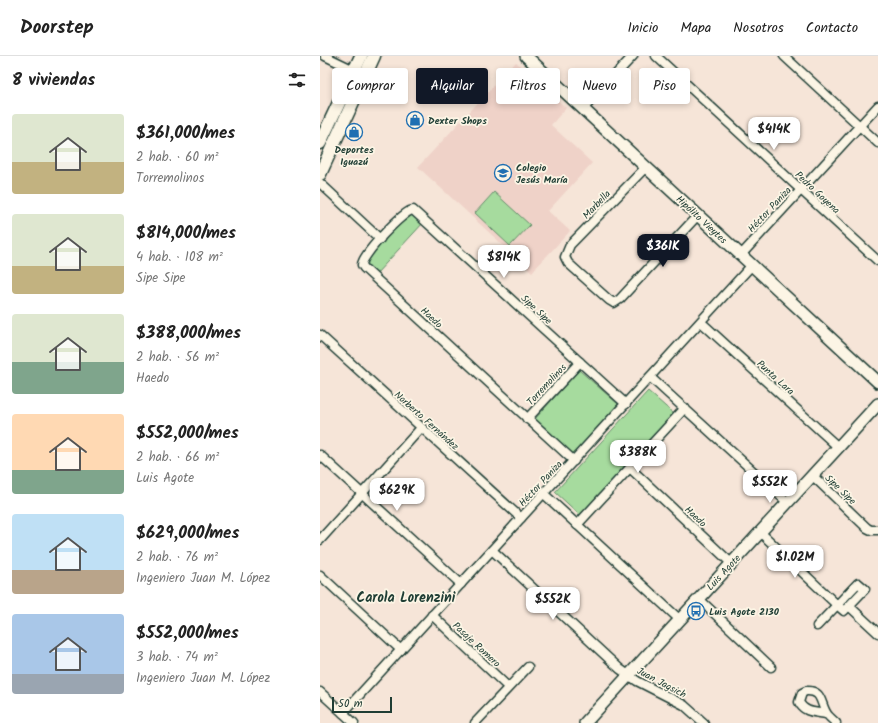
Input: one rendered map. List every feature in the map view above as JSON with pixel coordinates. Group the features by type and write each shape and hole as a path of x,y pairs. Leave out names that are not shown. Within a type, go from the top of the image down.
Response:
{"main road":[{"path":"355,68 361,56"},
{"path":"320,174 374,56"},
{"path":"320,143 338,104"}],"street":[{"path":"326,56 350,68"},
{"name":"Hipólito Vieytes","path":"526,56 878,382"},
{"path":"583,109 632,56"},
{"name":"Pedro Goyena","path":"656,56 878,261"},
{"path":"784,56 878,143"},
{"name":"Héctor Paniza","path":"741,255 878,106"},
{"name":"Marbella","path":"646,167 570,245 565,257 568,263 614,303 620,299 698,215"},
{"path":"320,183 380,239"},
{"name":"Sipe Sipe","path":"380,239 407,212 413,210 626,404"},
{"name":"Haedo","path":"380,239 363,258 362,265 364,268 574,461"},
{"name":"Héctor Paniza","path":"343,713 752,265"},
{"name":"Punta Lara","path":"700,322 838,447"},
{"name":"Norberto Fernández","path":"320,335 521,518"},
{"name":"Torremolinos","path":"527,419 580,362"},
{"path":"650,377 787,502"},
{"name":"Luis Agote","path":"585,723 731,562 878,404"},
{"path":"577,525 685,408"},
{"path":"320,540 421,428"},
{"path":"320,455 461,584"},
{"name":"Haedo","path":"630,468 731,562"},
{"name":"Sipe Sipe","path":"812,475 867,528 877,531"},
{"path":"544,494 679,619"},
{"path":"760,532 837,605 844,611 865,589 858,583 837,605 817,626"},
{"name":"Juan Jagsich","path":"492,550 628,675 684,705 704,723"},
{"path":"320,575 401,650"},
{"path":"698,598 771,667"},
{"path":"849,606 878,633"},
{"name":"Pasaje Romero","path":"432,615 508,687"},
{"path":"475,723 528,667"},
{"path":"320,692 354,723"},
{"path":"826,714 836,723"}],"shaded area":[{"name":"Colegio Jesús María","path":"516,62 523,68 510,68"},
{"name":"Colegio Jesús María","path":"496,83 496,104 560,104 560,102 566,108 551,125 592,163 548,211 570,231 532,272 418,167 477,104 488,104 488,92"}],"green space":[{"path":"494,192 530,225 510,246 475,213"},
{"path":"413,214 424,222 376,274 368,267 368,257 407,215"},
{"path":"579,370 618,404 573,455 534,420"},
{"path":"648,391 674,414 581,516 555,492"}],"place":[{"name":"Dexter Shops","path":"415,120"},
{"name":"Deportes Iguazú","path":"354,132"},
{"name":"Colegio Jesús María","path":"503,173"},
{"name":"Luis Agote 2130","path":"696,611"}],"district":[{"name":"Carola Lorenzini","path":"406,597"}]}
